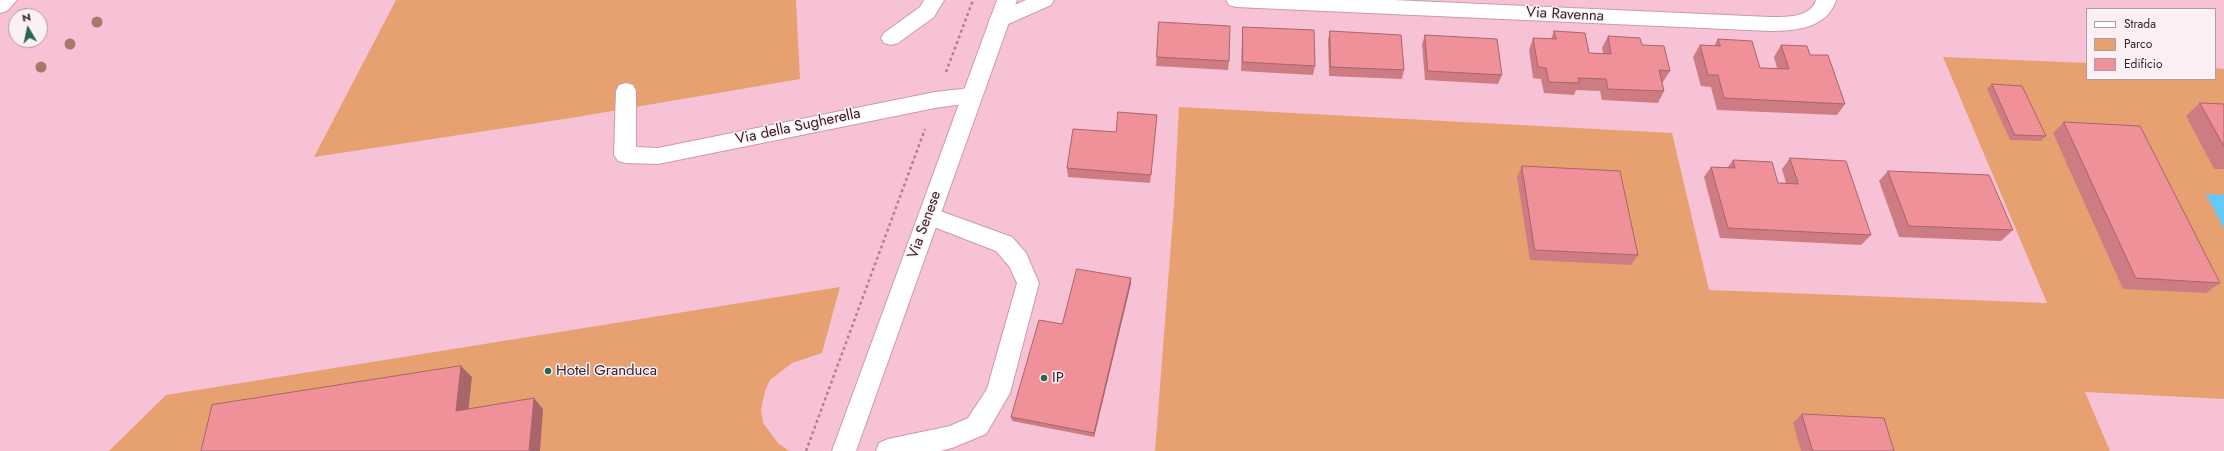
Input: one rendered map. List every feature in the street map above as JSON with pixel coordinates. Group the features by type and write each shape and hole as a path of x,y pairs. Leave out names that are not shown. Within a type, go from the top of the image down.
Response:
{"street":[{"path":"0,6 7,0"},
{"path":"891,38 927,12 934,0"},
{"name":"Via Senese","path":"844,451 971,96 1007,0"},
{"path":"999,20 1044,0"},
{"name":"Via Ravenna","path":"1236,0 1764,24 1795,22 1824,6"},
{"name":"Via della Sugherella","path":"626,91 625,155 658,156 935,100 971,96"},
{"path":"888,451 952,437 976,426 998,393 1028,283 1018,260 1004,244 929,216"}],"path":[{"path":"806,451 973,0"}],"green space":[{"path":"396,0 796,0 800,79 571,118 314,157"},
{"path":"1943,57 2086,63 2086,80 2216,80 2216,68 2224,69 2224,399 2085,392 2110,451 1155,451 1174,205 1179,107 1672,133 1709,290 2047,303"},
{"name":"Hotel Granduca","path":"840,287 822,353 792,363 770,380 765,391 761,410 763,423 778,443 789,451 109,451 166,395"}],"water":[{"path":"2206,194 2224,195 2224,229"}],"building":[{"path":"1159,22 1230,26 1229,61 1157,57"},
{"path":"1243,27 1314,30 1315,66 1243,62"},
{"path":"1330,31 1401,35 1404,70 1331,67"},
{"path":"1554,31 1585,33 1589,53 1611,54 1608,36 1640,38 1642,45 1664,46 1670,71 1659,70 1664,91 1608,89 1606,79 1578,78 1579,83 1549,82 1546,68 1538,67 1533,38 1556,39"},
{"path":"1425,35 1497,39 1502,75 1428,71"},
{"path":"1718,39 1752,41 1760,68 1789,69 1781,45 1807,46 1810,55 1828,55 1845,104 1724,98 1718,75 1708,75 1700,45 1720,46"},
{"path":"1992,84 2022,86 2046,136 2015,135"},
{"path":"2200,103 2224,104 2224,146"},
{"path":"1118,112 1157,115 1151,175 1067,168 1073,129 1116,132"},
{"path":"2064,122 2140,126 2220,283 2136,278"},
{"path":"1790,158 1846,161 1871,235 1728,228 1711,167 1735,168 1733,160 1772,162 1778,183 1798,184"},
{"path":"1522,166 1620,171 1638,255 1535,250"},
{"path":"1888,171 1989,175 2013,230 1909,226"},
{"path":"1077,269 1131,278 1094,433 1011,417 1039,320 1062,324"},
{"path":"461,366 456,411 534,398 529,451 201,451 212,405"},
{"path":"1802,414 1884,418 1894,451 1813,451"}],"place":[{"name":"Hotel Granduca","path":"548,371"},
{"name":"IP","path":"1044,378"}]}
